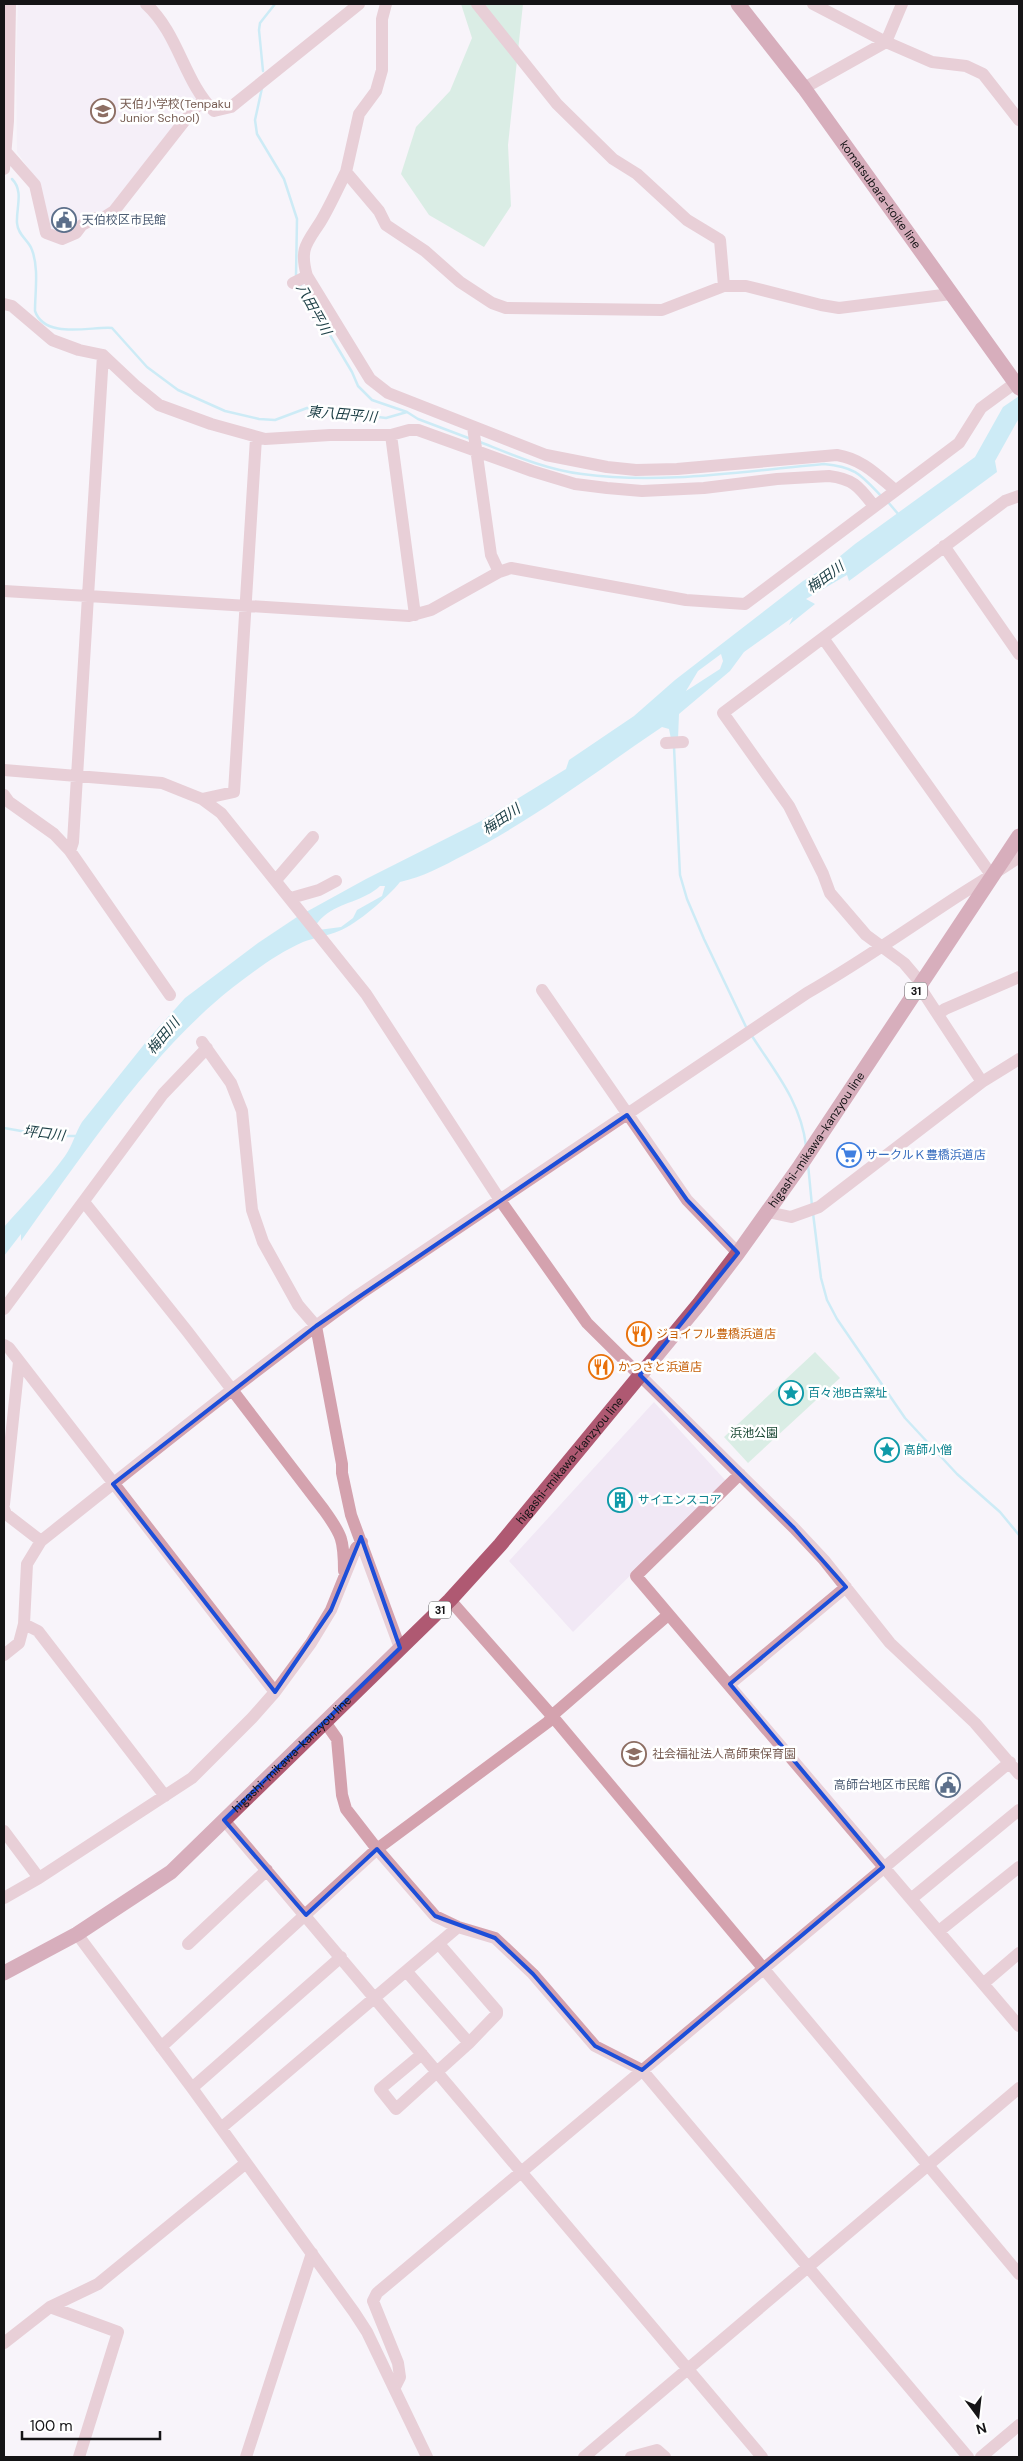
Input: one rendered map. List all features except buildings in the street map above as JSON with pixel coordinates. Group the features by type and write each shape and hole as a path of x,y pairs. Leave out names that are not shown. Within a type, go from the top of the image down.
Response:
{"main road":[{"name":"komatsubara-koike line","path":"738,4 804,88 951,294 1018,384"},
{"name":"higashi-mikawa-kanzyou line","path":"4,1973 77,1934 171,1872 450,1600 500,1545 699,1304 738,1253 800,1166 812,1145 1019,836"}],"street":[{"path":"4,169 6,152 6,48 10,4"},
{"path":"146,4 172,37 203,101 214,111 231,107 360,4"},
{"path":"386,4 382,19 382,70 376,91 359,114 346,172 320,222 309,235 304,250 307,276 370,379 388,393 546,455 636,470 677,469 837,455 861,462 884,498"},
{"path":"477,4 557,104 613,158 637,174 687,220 720,240 724,286"},
{"path":"813,4 886,42 932,62 966,66 983,74 1019,120"},
{"path":"804,88 886,42 901,4"},
{"path":"6,152 35,185 46,233 62,240 76,233 88,221 95,218 103,218 114,211 193,110 203,101"},
{"path":"346,172 379,211 386,225 425,251 460,282 492,303 506,308 662,310 724,286 746,286 821,306 839,308 951,294"},
{"path":"293,282 307,276"},
{"path":"4,304 12,306 52,340 79,350 103,354 137,388 159,405 256,438 391,435 409,430 418,430 532,471 575,484 634,490 704,488 777,479 829,476 845,478 884,498"},
{"path":"70,851 73,842 103,354"},
{"path":"4,591 415,615 431,610 499,572 511,568 686,600 745,604 959,443 981,408 1018,384"},
{"path":"474,427 491,555 499,572"},
{"path":"391,435 415,615"},
{"path":"202,800 234,792 256,438"},
{"path":"982,1082 923,992 921,983 904,963 866,935 830,893 823,874 789,806 723,713 1005,501 1019,496"},
{"path":"944,546 1019,654"},
{"path":"824,638 992,876"},
{"path":"666,743 683,742"},
{"path":"4,770 162,783 202,800 232,824 366,994 500,1200 571,1302 588,1323 818,1553 890,1642 975,1723 1019,1774"},
{"path":"4,795 9,802 54,834 70,851 170,995"},
{"path":"276,880 312,837"},
{"path":"4,1655 19,1643 24,1624 27,1564 41,1541 113,1484 316,1326 807,993 882,947 957,896 992,876 1019,856"},
{"path":"290,898 319,890 336,880"},
{"path":"938,1014 945,1009 1019,977"},
{"path":"542,990 686,1200 738,1253"},
{"path":"4,1309 163,1094 205,1045 232,1083 242,1111 252,1210 263,1242 298,1305 316,1326 351,1515 400,1648"},
{"path":"768,1212 791,1218 819,1207 982,1082 1019,1059"},
{"path":"84,1202 340,1532 344,1544 344,1578"},
{"path":"4,1345 9,1348 275,1692"},
{"path":"4,1504 19,1362"},
{"path":"740,1474 636,1576 730,1684 1019,2026"},
{"path":"4,1509 6,1514 41,1541"},
{"path":"4,1898 39,1878 192,1778 275,1692 311,1643 330,1610 356,1548 362,1542"},
{"path":"730,1684 846,1587"},
{"path":"450,1600 553,1717 1019,2274"},
{"path":"161,2047 378,1849 553,1717 555,1713 668,1615"},
{"path":"24,1624 38,1631 165,1796"},
{"path":"325,1722 337,1739 342,1794 346,1809 435,1916 458,1927 495,1938 533,1974 595,2046 642,2070 968,2457"},
{"path":"395,2387 400,2377 398,2363 373,2302 377,2293 1010,1762"},
{"path":"912,1899 1019,1810"},
{"path":"224,1820 762,2457"},
{"path":"4,1832 39,1878"},
{"path":"940,1931 1019,1867"},
{"path":"188,1944 267,1870"},
{"path":"221,2128 458,1927"},
{"path":"77,1934 192,2088 367,2332 427,2457"},
{"path":"422,2054 380,2089 396,2109 470,2043 497,2014 497,2011 439,1944"},
{"path":"984,1984 1019,1953"},
{"path":"192,2088 341,1957"},
{"path":"407,1972 470,2043"},
{"path":"584,2457 687,2368 929,2167 1019,2088"},
{"path":"4,2343 50,2308 98,2284 246,2163"},
{"path":"246,2457 312,2253"},
{"path":"50,2308 118,2332 79,2457"},
{"path":"981,2457 1019,2425"},
{"path":"415,2457 420,2442"},
{"path":"631,2457 657,2450 665,2457"}],"highlighted area":[{"path":"627,1115 687,1200 738,1253 640,1375 794,1528 846,1587 730,1684 883,1867 642,2070 595,2046 533,1974 495,1938 435,1916 377,1849 306,1915 224,1820 400,1648 361,1537 331,1610 275,1692 113,1484 316,1326"}],"shaded area":[{"name":"天伯小学校(Tenpaku Junior School)","path":"18,4 140,4 161,27 198,100 110,209 99,212 75,226 70,234 51,232 35,178 17,152 16,60"},
{"name":"サイエンスコア","path":"654,1402 726,1481 573,1632 509,1561"}],"green space":[{"path":"461,4 523,4 508,145 511,206 484,247 429,215 401,174 416,127 450,91 472,38"},
{"name":"浜池公園","path":"815,1352 840,1378 748,1463 724,1437"}],"water":[{"name":"梅田川","path":"1019,396 1019,418 995,461 997,472 849,581 847,575 806,599 815,604 789,625 793,617 744,652 730,671 679,714 678,739 671,739 669,729 662,727 515,826 441,867 400,882 380,902 346,928 303,942 284,951 232,988 202,1014 145,1074 93,1141 21,1241 21,1234 4,1256 4,1227 58,1165 68,1152 82,1122 150,1037 185,998 258,943 297,917 366,879 481,821 566,769 569,760 634,716 675,680 803,581 828,566 855,544 975,457 1003,407","holes":["721,654 723,661 720,669 686,691 698,671","380,886 385,886 382,896 357,910 353,918 341,927 311,931 320,919 331,911 367,895"]}],"waterway":[{"name":"八田平川","path":"263,71 260,23 275,4"},
{"name":"八田平川","path":"262,88 255,120 257,134 284,179 297,219 296,276"},
{"name":"東八田平川","path":"12,179 16,184 19,194 18,227 21,235 31,247 34,257 36,272 35,311 40,320 48,326 70,330 112,328 147,367 178,390 225,411 259,419 275,420 307,408 386,418 407,412"},
{"name":"八田平川","path":"299,283 352,372 358,386 372,400 407,412 418,419 471,439"},
{"path":"480,442 556,469 612,477 673,478 824,464 835,465 857,473 882,497"},
{"path":"888,502 899,515"},
{"path":"674,747 680,875 687,899 704,939 747,1029"},
{"path":"752,1036 793,1101 799,1115 806,1146"},
{"name":"坪口川","path":"4,1128 50,1136 77,1136"},
{"path":"808,1164 812,1206"},
{"path":"813,1213 821,1278 827,1300 837,1319 905,1418 957,1474 1000,1512 1019,1535"}],"place":[{"name":"天伯小学校(Tenpaku Junior School)","path":"103,111"},
{"name":"天伯校区市民館","path":"64,220"},
{"name":"サークルＫ豊橋浜道店","path":"849,1155"},
{"name":"ジョイフル豊橋浜道店","path":"639,1334"},
{"name":"かつさと浜道店","path":"601,1367"},
{"name":"百々池B古窯址","path":"791,1393"},
{"name":"高師小僧","path":"887,1450"},
{"name":"サイエンスコア","path":"620,1500"},
{"name":"社会福祉法人高師東保育園","path":"634,1754"},
{"name":"高師台地区市民館","path":"948,1785"}]}
